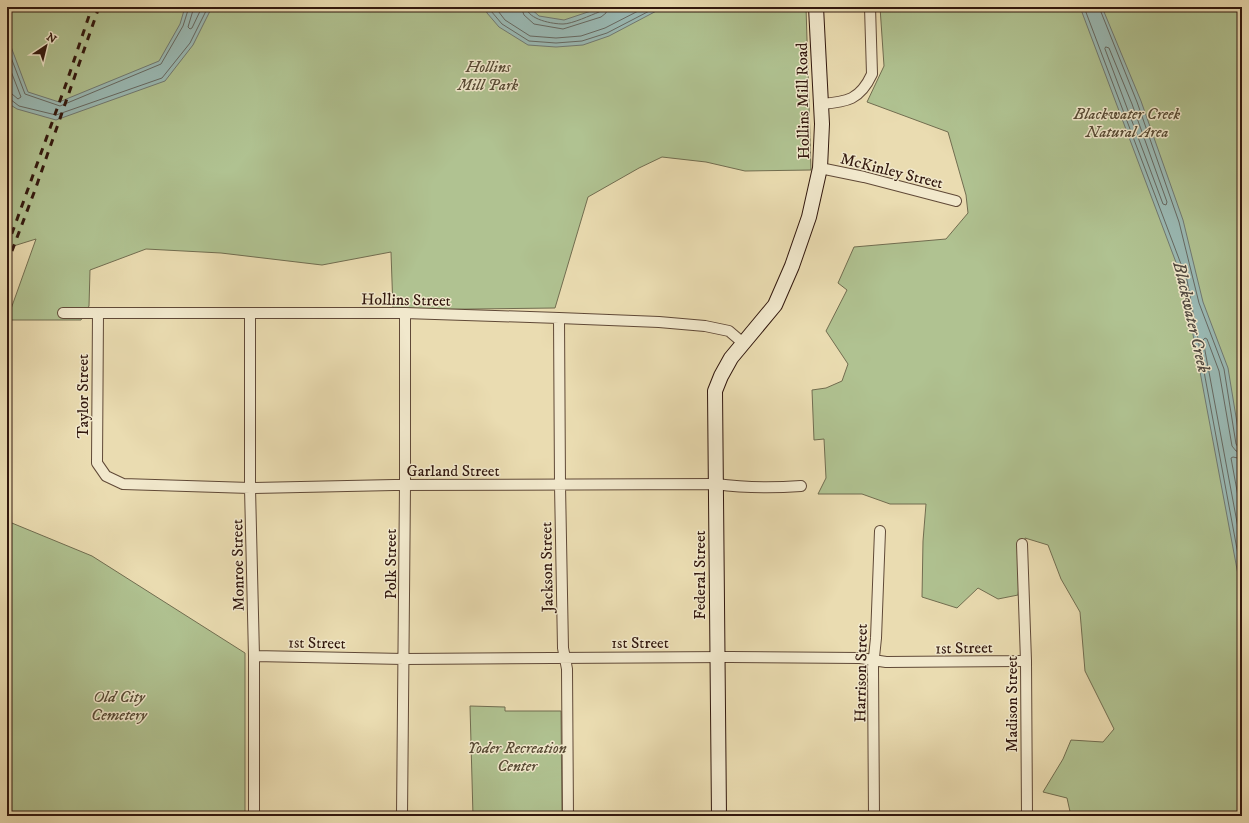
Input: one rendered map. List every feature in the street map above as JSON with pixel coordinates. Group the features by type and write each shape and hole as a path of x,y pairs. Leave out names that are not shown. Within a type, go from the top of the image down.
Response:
{"street":[{"name":"Hollins Mill Road","path":"743,343 776,305 810,217 820,168 821,104 816,7"},
{"path":"821,104 843,102 858,94 867,84 872,74 870,7"},
{"name":"McKinley Street","path":"820,168 864,177 956,202"},
{"name":"Hollins Street","path":"63,313 405,313 659,322 705,326 728,331 743,343"},
{"name":"Taylor Street","path":"98,313 97,463 106,476"},
{"name":"Polk Street","path":"402,816 406,486 405,313"},
{"name":"Monroe Street","path":"250,314 250,488 254,656 254,816"},
{"name":"Jackson Street","path":"559,318 560,485 563,648 567,669 568,816"},
{"name":"Federal Street","path":"719,816 715,391 731,358 743,343"},
{"name":"Garland Street","path":"106,476 123,484 250,488 716,484 739,487 775,488 801,486"},
{"name":"Harrison Street","path":"874,816 874,660 880,531"},
{"name":"Madison Street","path":"1022,544 1026,661 1027,816"},
{"name":"1st Street","path":"254,656 404,658 717,657 860,658 886,662 1026,661"}],"green space":[{"name":"Hollins Mill Park","path":"7,7 806,7 811,170 745,171 706,162 662,157 639,168 588,197 555,308 393,310 391,252 322,265 221,253 146,249 90,270 89,306 81,320 7,320 36,239 7,248"},
{"name":"Blackwater Creek Natural Area","path":"880,7 1242,7 1242,816 1071,816 1067,798 1043,792 1063,759 1071,740 1103,742 1114,729 1085,671 1080,612 1061,579 1048,545 1025,538 1018,595 998,599 978,588 957,608 922,597 923,541 926,504 890,504 862,494 818,494 826,478 824,439 814,440 812,390 826,388 842,381 848,364 826,331 847,290 838,283 854,247 946,239 968,213 966,195 948,132 867,102 884,66"},
{"name":"Old City Cemetery","path":"7,521 92,556 245,653 245,816 7,816"},
{"name":"Yoder Recreation Center","path":"470,706 505,707 505,711 561,711 562,816 473,816"}],"water":[{"path":"185,7 212,7 193,45 165,81 56,120 17,109 7,101 7,36 28,92 59,102 159,61 180,24"},
{"path":"485,7 529,7 539,16 564,20 603,7 664,7 609,36 583,45 556,47 528,45 499,27 487,13"},
{"name":"Blackwater Creek","path":"1080,7 1102,7 1141,101 1183,220 1203,302 1228,368 1242,461 1240,502 1242,512 1242,596 1183,281"}],"railway":[{"path":"7,247 92,7"},
{"path":"7,264 35,190 99,7"}]}
